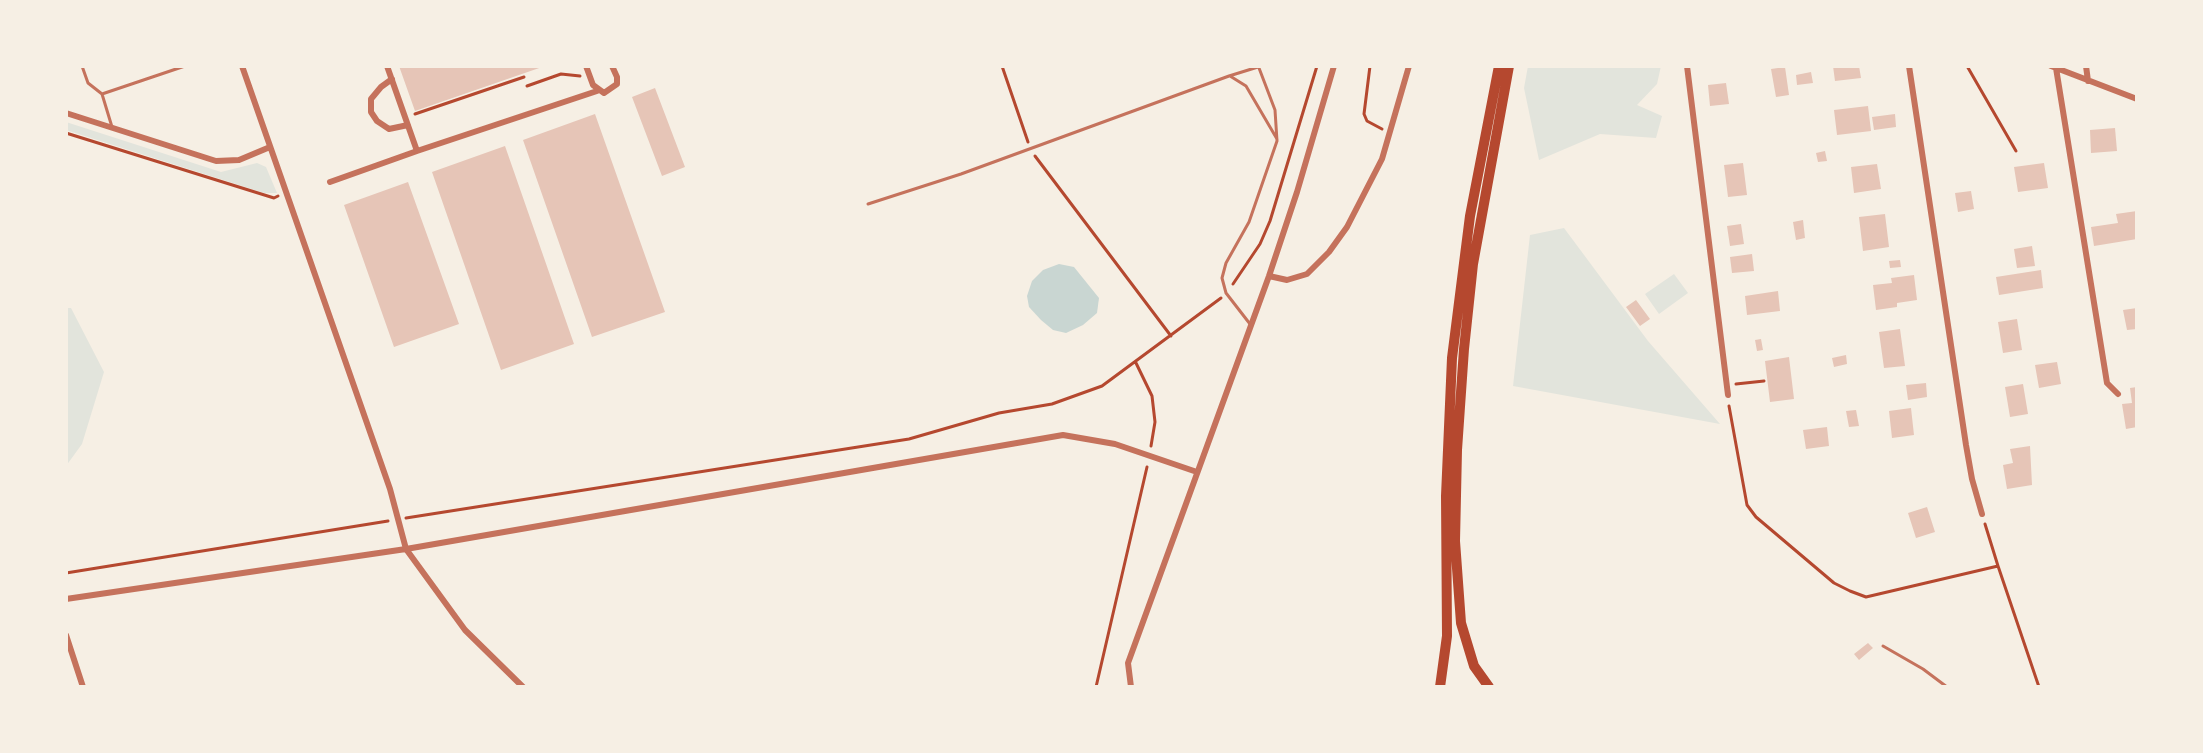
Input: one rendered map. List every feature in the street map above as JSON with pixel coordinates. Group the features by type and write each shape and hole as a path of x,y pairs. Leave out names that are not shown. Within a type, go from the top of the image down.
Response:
{"highway":[{"path":"1440,687 1447,636 1446,496 1452,358 1470,216 1499,66"},
{"path":"1489,687 1474,666 1461,622 1455,541 1457,450 1473,264 1509,66"}],"street":[{"path":"242,66 289,194 390,489 405,549 465,630 523,687"},
{"path":"387,66 417,151"},
{"path":"586,66 597,91"},
{"path":"330,182 597,91 604,93 616,84 617,77 612,66"},
{"path":"1131,687 1128,663 1269,276 1297,192 1334,66"},
{"path":"1269,276 1287,280 1307,274 1329,252 1347,226 1382,159 1409,66"},
{"path":"1687,66 1728,395"},
{"path":"1909,66 1971,479 1982,514"},
{"path":"2086,66 2088,81"},
{"path":"2054,67 2137,99"},
{"path":"2054,67 2107,382 2118,394"},
{"path":"392,79 371,99 371,112 377,121 389,129 408,125"},
{"path":"66,113 216,161 239,160 270,147"},
{"path":"66,599 405,549 1063,435 1115,444 1197,472"},
{"path":"66,635 83,687"}],"lane":[{"path":"82,66 88,83 102,94 112,129"},
{"path":"102,94 185,66"},
{"path":"868,204 1031,150 1258,67 1275,110 1277,141 1249,222 1226,263 1221,278 1226,293 1250,324"},
{"path":"1229,76 1246,86 1266,117 1277,141"},
{"path":"1883,646 1923,669 1947,687"}],"path":[{"path":"1002,66 1031,150 1171,336"},
{"path":"1233,285 1260,244 1270,221 1317,66"},
{"path":"1371,66 1364,114 1367,121 1382,129"},
{"path":"1967,66 2016,151"},
{"path":"527,86 561,74 590,77"},
{"path":"434,108 524,77"},
{"path":"66,133 274,198 289,194"},
{"path":"412,517 909,439 999,413 1074,397 1102,386 1220,300"},
{"path":"1096,687 1155,422 1152,396 1136,363"},
{"path":"1726,385 1764,381"},
{"path":"1728,395 1747,505 1755,517 1834,583 1866,597 1998,567"},
{"path":"1982,514 2039,687"},
{"path":"66,573 379,523"}],"shaded area":[{"path":"1528,66 1661,66 1657,84 1637,105 1662,116 1656,138 1600,134 1539,160 1524,88"},
{"path":"66,122 221,172 257,163 266,167 277,193 264,193 66,130"},
{"path":"1564,228 1648,341 1720,424 1513,386 1530,235"},
{"path":"1059,264 1074,267 1099,298 1097,313 1083,325 1066,333 1053,330 1041,320 1029,307 1027,296 1032,281 1043,270"},
{"path":"1674,274 1688,293 1659,314 1645,294"},
{"path":"66,308 71,308 104,372 82,444 66,466"}],"building":[{"path":"399,66 545,66 415,111"},
{"path":"1833,66 1859,66 1861,78 1835,81"},
{"path":"1785,67 1789,95 1776,97 1771,69"},
{"path":"1811,72 1813,83 1797,85 1796,75"},
{"path":"1726,83 1729,104 1710,106 1708,85"},
{"path":"655,88 685,167 662,176 632,97"},
{"path":"1868,106 1871,131 1837,135 1834,110"},
{"path":"595,114 665,312 592,337 523,140"},
{"path":"1895,114 1896,127 1874,130 1872,117"},
{"path":"2115,128 2117,151 2091,153 2090,130"},
{"path":"505,146 574,344 501,370 432,172"},
{"path":"1825,151 1827,161 1818,162 1816,153"},
{"path":"1743,163 1747,195 1728,197 1724,165"},
{"path":"2044,163 2048,188 2018,192 2014,167"},
{"path":"1877,164 1881,189 1854,193 1851,167"},
{"path":"408,182 459,324 394,347 344,205"},
{"path":"1971,191 1974,209 1958,212 1955,193"},
{"path":"2137,211 2137,239 2094,246 2091,227 2118,223 2116,214"},
{"path":"1885,214 1889,247 1863,251 1859,217"},
{"path":"1803,220 1805,238 1796,240 1793,222"},
{"path":"1741,224 1744,244 1730,246 1727,226"},
{"path":"2032,246 2035,266 2017,268 2014,249"},
{"path":"1752,254 1754,271 1732,273 1730,257"},
{"path":"1900,260 1901,267 1890,268 1889,261"},
{"path":"2041,270 2043,288 1999,295 1996,277"},
{"path":"1914,275 1917,300 1897,303 1897,307 1876,310 1873,285 1892,283 1891,278"},
{"path":"1778,291 1780,311 1747,315 1745,296"},
{"path":"1636,300 1650,319 1640,326 1626,307"},
{"path":"2137,308 2137,329 2127,330 2123,310"},
{"path":"2017,319 2022,350 2003,353 1998,322"},
{"path":"1900,329 1905,366 1884,368 1879,332"},
{"path":"1761,339 1763,350 1757,351 1755,340"},
{"path":"1846,355 1847,364 1834,367 1832,358"},
{"path":"1789,357 1794,399 1770,402 1765,361"},
{"path":"2057,362 2061,384 2039,388 2035,365"},
{"path":"1926,383 1927,397 1908,400 1906,385"},
{"path":"2023,384 2028,414 2010,417 2005,387"},
{"path":"2137,387 2137,427 2126,429 2122,404 2132,403 2130,388"},
{"path":"1911,408 1914,435 1892,438 1889,411"},
{"path":"1856,410 1859,426 1849,427 1846,411"},
{"path":"1827,427 1829,446 1806,449 1803,430"},
{"path":"2030,446 2032,485 2007,489 2003,465 2013,463 2010,449"},
{"path":"1927,507 1935,532 1916,538 1908,513"},
{"path":"1868,643 1873,648 1859,660 1854,654"}]}
